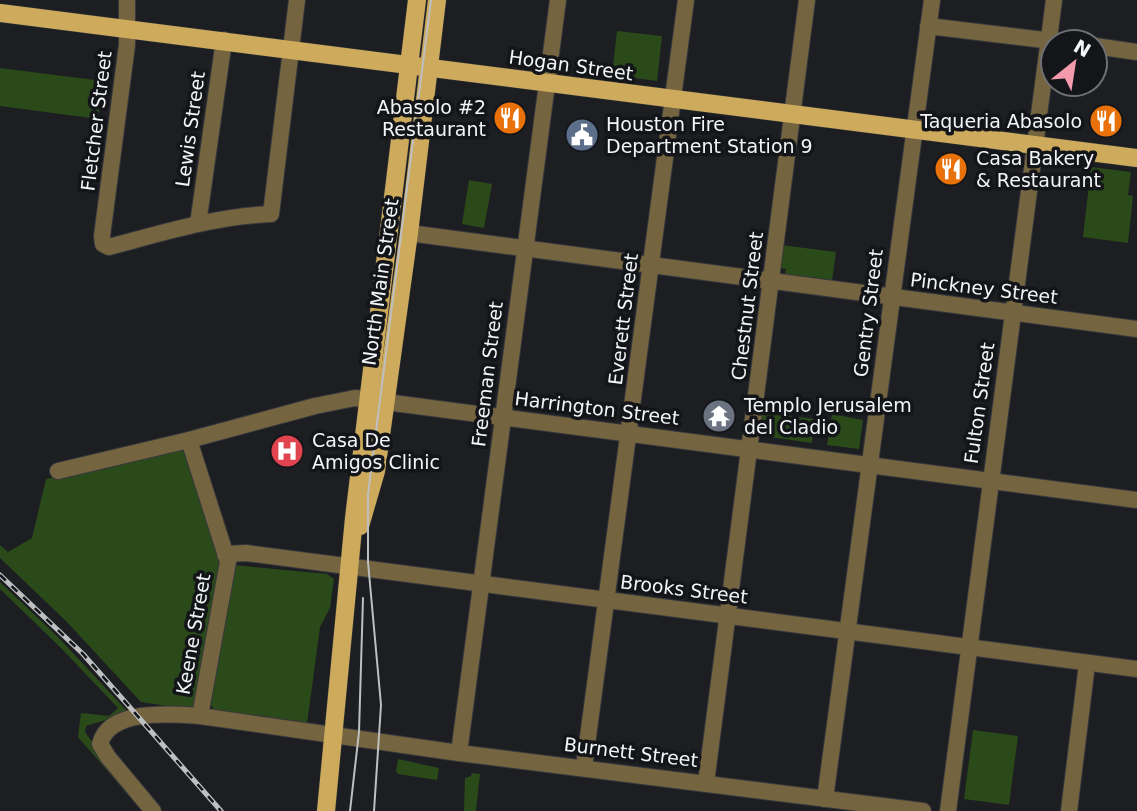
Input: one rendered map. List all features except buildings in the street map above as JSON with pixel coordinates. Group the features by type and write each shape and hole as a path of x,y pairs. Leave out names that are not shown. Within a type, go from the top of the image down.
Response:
{"main road":[{"name":"North Main Street","path":"376,400 417,0"},
{"name":"North Main Street","path":"326,811 350,567 376,400 409,233 437,0"},
{"name":"Hogan Street","path":"0,13 127,27 1137,158"}],"street":[{"name":"Fletcher Street","path":"127,0 127,45 102,236 109,247 198,224"},
{"path":"198,224 245,215 271,214 297,0"},
{"name":"Freeman Street","path":"459,752 558,0"},
{"name":"Everett Street","path":"584,767 686,0"},
{"name":"Chestnut Street","path":"706,783 807,0"},
{"name":"Gentry Street","path":"825,799 932,0"},
{"name":"Fulton Street","path":"1054,0 1055,28"},
{"path":"928,26 1039,39"},
{"name":"Lewis Street","path":"198,224 224,40"},
{"path":"1109,48 1137,52"},
{"name":"Fulton Street","path":"948,811 1034,145 1043,98"},
{"name":"Pinckney Street","path":"409,233 1137,329"},
{"name":"Harrington Street","path":"58,471 189,440 343,398 503,416 1137,500"},
{"name":"Keene Street","path":"189,440 228,562 200,716"},
{"name":"Brooks Street","path":"225,554 246,553 1137,670"},
{"path":"1069,811 1087,664"},
{"name":"Burnett Street","path":"153,811 107,757 100,744 109,729 139,716 152,714 200,716 923,811"}],"green space":[{"path":"617,31 662,36 657,81 612,75"},
{"path":"0,68 103,81 98,119 0,106"},
{"path":"1091,167 1131,172 1128,195 1133,196 1128,243 1083,237"},
{"path":"469,180 492,184 484,228 462,224"},
{"path":"781,245 836,252 832,280 785,274 786,269 778,268"},
{"path":"759,413 814,419 812,443 757,435"},
{"path":"832,414 863,420 859,449 827,445"},
{"path":"182,447 218,555 220,575 193,710 141,702 67,622 0,558 0,545 8,552 32,538 46,479"},
{"path":"234,565 327,574 334,579 330,608 320,627 307,724 215,711 211,705"},
{"path":"0,582 59,638 127,711 86,726 85,732 119,779 147,811 142,811 78,737 81,713 109,716 118,708 0,589"},
{"path":"973,730 1018,736 1009,805 964,799"},
{"path":"398,759 439,768 437,780 398,774"},
{"path":"472,773 480,774 476,811 464,811 465,778"}],"tram line":[{"path":"374,811 381,705 368,562 368,494 431,0"},
{"path":"350,811 359,732 363,598"}],"railway":[{"path":"0,575 83,654 221,811"}],"place":[{"name":"Abasolo #2 Restaurant","path":"510,118"},
{"name":"Taqueria Abasolo","path":"1106,121"},
{"name":"Houston Fire Department Station 9","path":"582,135"},
{"name":"Casa Bakery & Restaurant","path":"951,169"},
{"name":"Templo Jerusalem del Cladio","path":"719,416"},
{"name":"Casa De Amigos Clinic","path":"287,451"}]}
